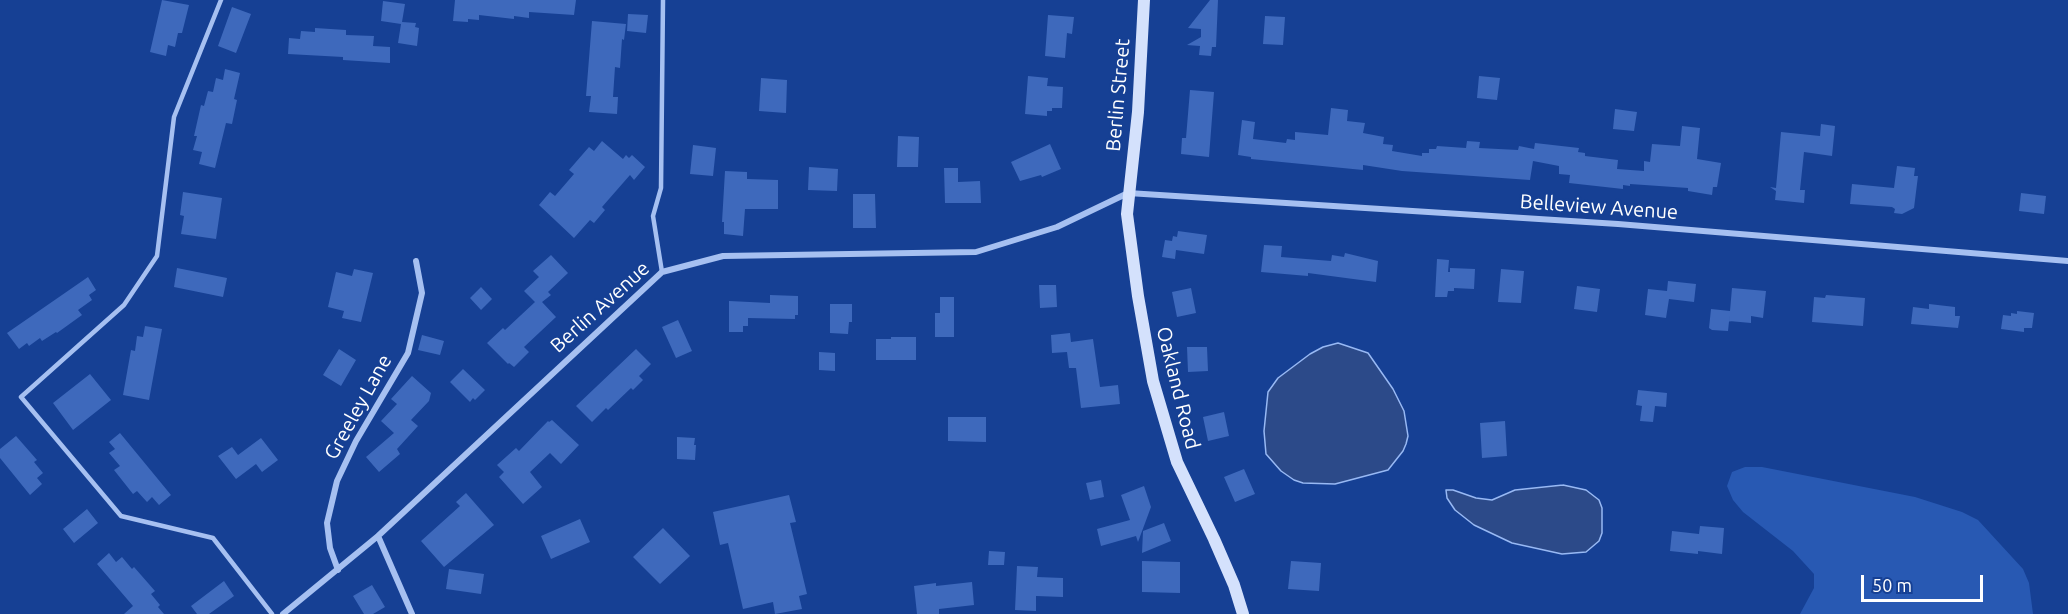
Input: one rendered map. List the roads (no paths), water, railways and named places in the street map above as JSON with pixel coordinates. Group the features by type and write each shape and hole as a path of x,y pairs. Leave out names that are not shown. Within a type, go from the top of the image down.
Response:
{"main road":[{"name":"Berlin Street","path":"1128,193 1138,112 1144,0"},
{"name":"Oakland Road","path":"1128,193 1129,237 1137,296 1163,421 1177,462 1234,585 1243,614"}],"street":[{"name":"Berlin Avenue","path":"283,614 378,536 662,272 723,256 976,252 1057,227 1128,193"},
{"name":"Belleview Avenue","path":"1128,193 1618,224 2068,261"},
{"name":"Greeley Lane","path":"338,570 330,548 327,524 337,480 356,441 408,353 422,293 416,261"},
{"path":"378,536 412,614"}],"lane":[{"path":"221,0 174,117 157,256 124,305 21,397 121,516 213,538 272,614"},
{"path":"662,272 653,216 661,188 663,0"}]}
